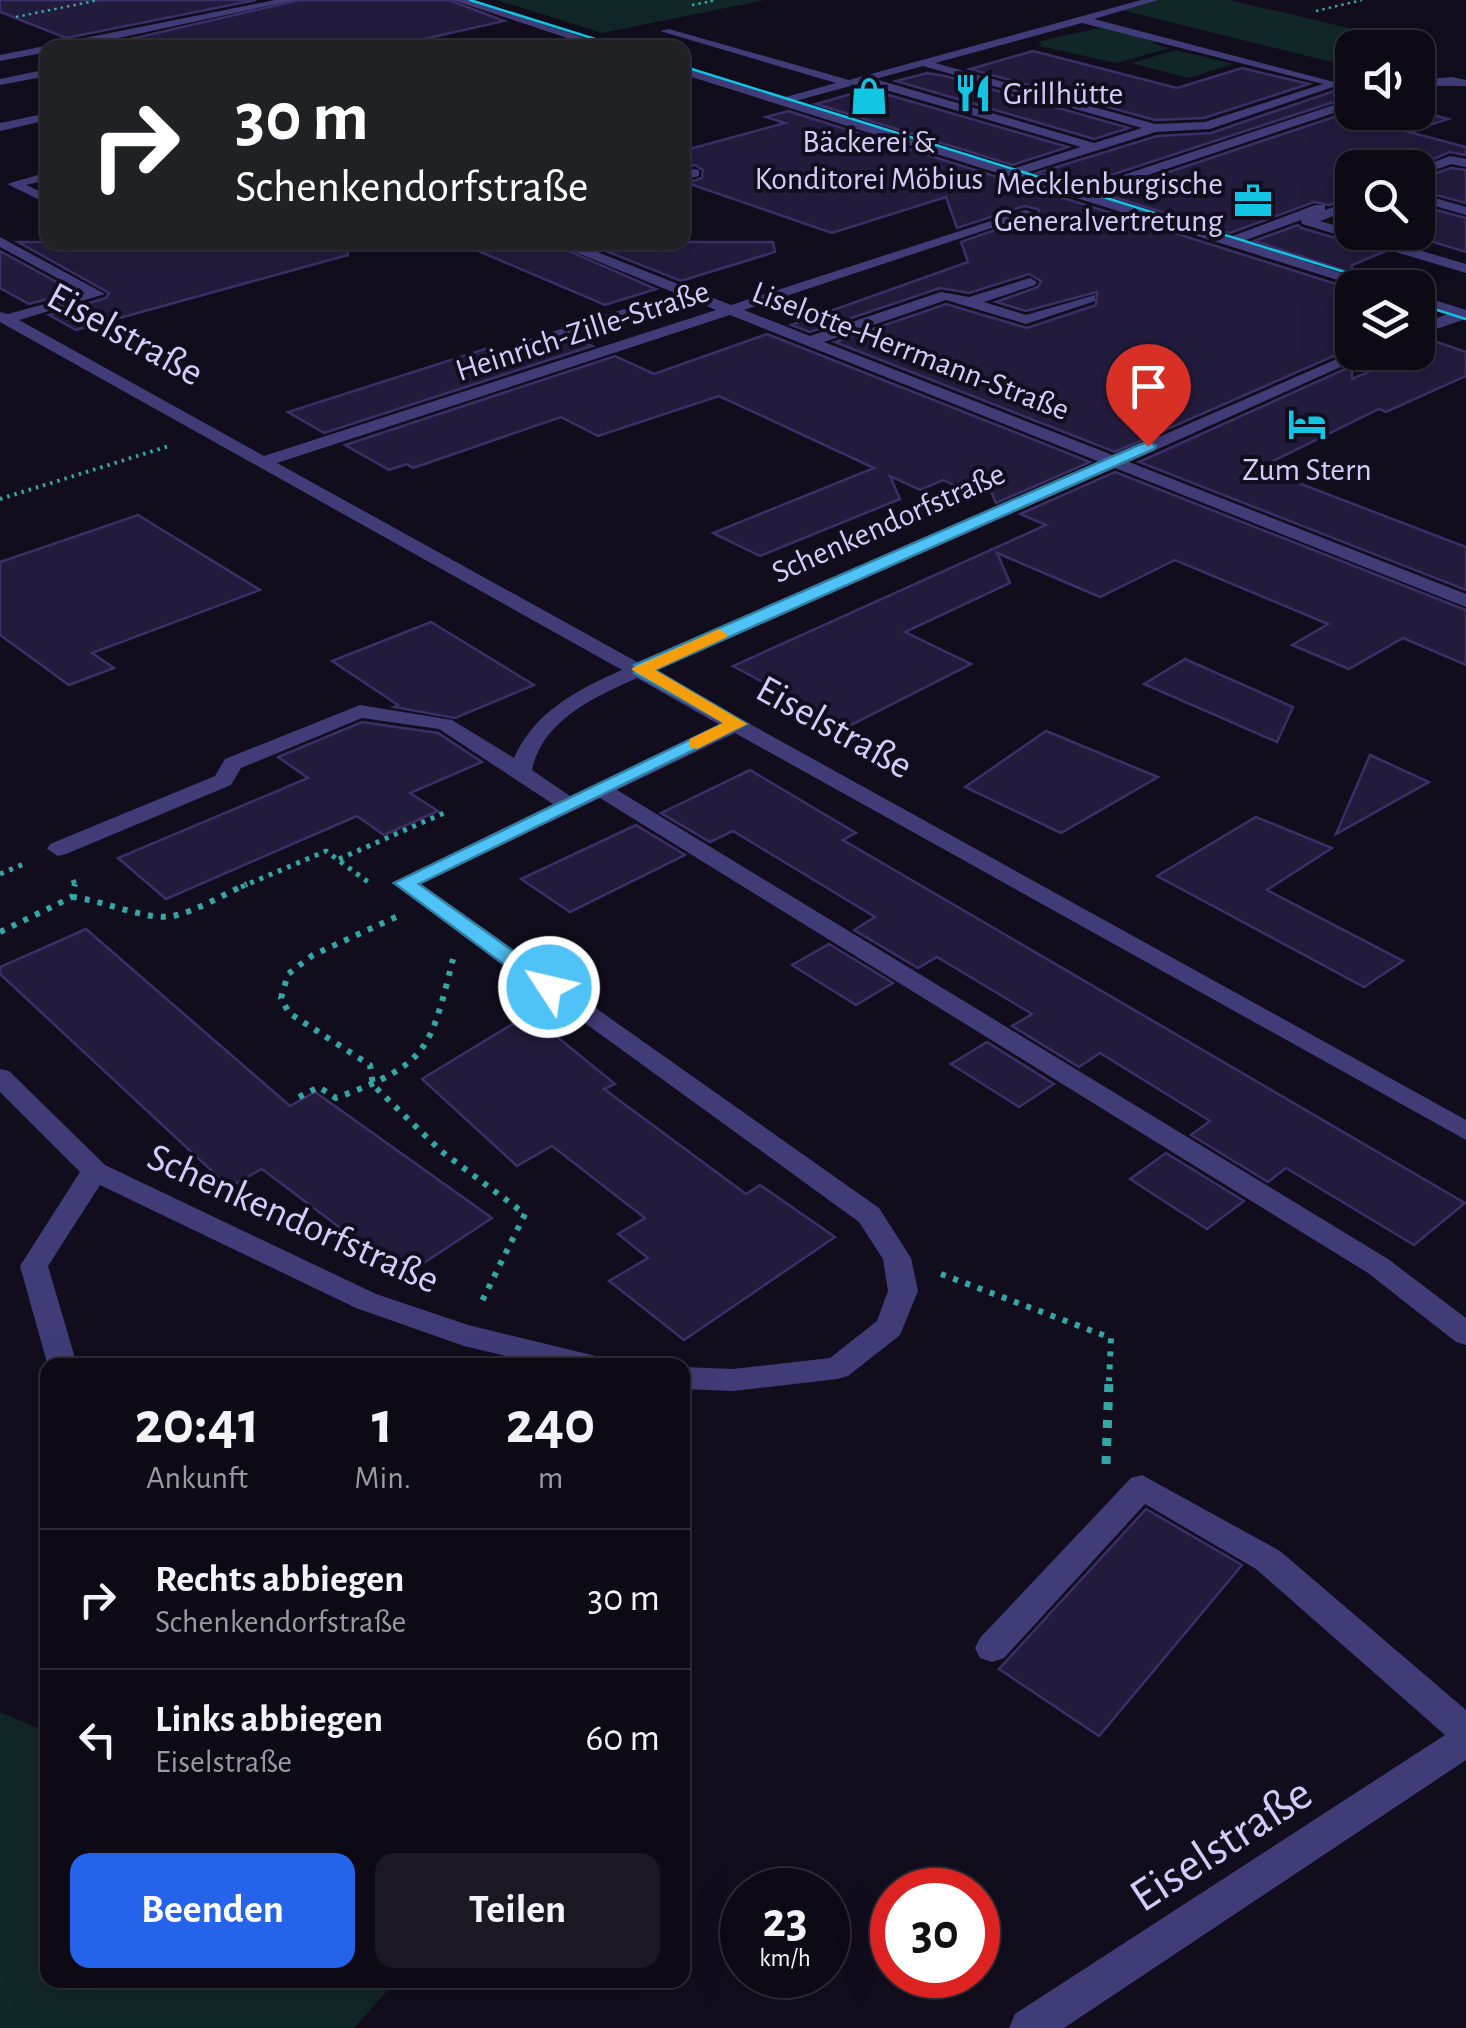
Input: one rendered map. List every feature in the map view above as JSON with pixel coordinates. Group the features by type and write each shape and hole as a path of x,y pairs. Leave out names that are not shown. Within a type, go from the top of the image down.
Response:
{"street":[{"path":"95,40 290,0"},
{"path":"458,0 585,40"},
{"path":"783,101 916,68 1153,0"},
{"path":"1012,173 1156,128 1206,126 1336,84 1081,19"},
{"path":"665,32 848,84"},
{"path":"0,58 40,51"},
{"path":"870,77 956,98 977,96 992,89 916,68"},
{"path":"916,68 1156,128"},
{"path":"690,72 1335,274"},
{"path":"0,82 40,74"},
{"path":"870,77 1094,146"},
{"path":"1435,82 1466,83"},
{"path":"1078,194 1335,109"},
{"path":"0,126 40,118"},
{"path":"1435,166 1450,160 1466,163"},
{"path":"40,178 14,184 40,196"},
{"path":"1444,204 1466,196"},
{"path":"1231,241 1335,202"},
{"path":"1435,202 1466,211"},
{"path":"1335,211 1307,222 1335,230"},
{"name":"Heinrich-Zille-Straße","path":"265,461 1030,212"},
{"path":"0,241 98,294 3,318"},
{"name":"Liselotte-Herrmann-Straße","path":"578,250 1466,601"},
{"path":"1402,250 1466,269"},
{"path":"973,301 1030,282"},
{"path":"525,345 686,294"},
{"path":"808,342 946,295 1026,320 1090,298"},
{"path":"1435,305 1463,314"},
{"path":"1435,325 1463,314"},
{"name":"Eiselstraße","path":"3,318 1466,1131"},
{"name":"Schenkendorfstraße","path":"521,772 522,756 568,704 1335,365"},
{"path":"58,859 222,780 233,764 360,711 445,724 566,803"},
{"path":"690,1378 733,1380 837,1368 890,1327 903,1291 897,1258 869,1215 404,883 738,724"},
{"path":"599,788 1378,1266 1466,1334"},
{"name":"Schenkendorfstraße","path":"0,1078 96,1170 366,1301 464,1336 559,1358"},
{"path":"60,1358 34,1266 96,1170"},
{"path":"992,1648 1142,1487 1268,1560 1466,1732"},
{"name":"Eiselstraße","path":"1029,2028 1466,1740"}],"path":[{"path":"16,17 100,0"},
{"path":"676,8 713,0"},
{"path":"1316,11 1362,0"},
{"path":"0,499 214,432"},
{"path":"338,860 444,813"},
{"path":"0,932 72,897 102,900 134,913 172,916 326,850 382,892"},
{"path":"58,859 76,886 72,897"},
{"path":"429,902 313,955 288,974 282,998 289,1013 370,1065 372,1085 441,1151 525,1214 464,1336"},
{"path":"299,1097 319,1087 336,1098 372,1085 424,1056 433,1039 454,955 453,918"},
{"path":"897,1258 1111,1338 1106,1475 1135,1494"}],"green space":[{"path":"497,0 765,0 602,33"},
{"path":"1153,0 1229,0 1357,30 1335,30 1335,63 1117,9"},
{"path":"1103,27 1161,40 1152,43 1169,48 1117,63 1039,46 1043,44 1037,42"},
{"path":"1176,50 1233,64 1189,78 1132,63"},
{"path":"0,1712 40,1729 40,1988 390,1988 354,2028 0,2028"}],"building":[{"path":"0,0 256,0 66,38 0,12"},
{"path":"299,0 449,0 504,21 420,40 126,40"},
{"path":"1033,51 1177,88 1242,68 1309,84 1204,118 1155,120 970,69"},
{"path":"927,73 1129,128 1094,139 896,81"},
{"path":"868,89 1068,147 1012,165 816,104"},
{"path":"1335,91 1335,102 1078,186 1037,173 1157,136 1211,133"},
{"path":"788,111 1335,284 1335,355 1115,452 835,342 946,304 1027,328 1096,305 1097,292 1026,311 996,302 1038,287 1041,281 1029,274 969,293 940,288 810,332 791,325 968,262 961,242 1040,214 1038,209 1024,206 957,228 946,197 832,233 690,184 702,178 703,170 690,166 690,149 785,123 766,117"},
{"path":"1335,117 1335,130 1415,130 1409,132 1466,147 1466,155 1449,152 1435,158 1435,150 1335,150 1335,203 1314,202 1230,233 1103,194"},
{"path":"1451,168 1466,170 1466,203 1435,195 1435,173"},
{"path":"1435,210 1466,218 1466,252 1435,243"},
{"path":"1298,225 1335,238 1335,250 1384,252 1352,265 1352,270 1343,270 1254,241"},
{"path":"18,242 40,242 40,250 347,250 348,255 76,330 49,315 106,298 109,293"},
{"path":"690,242 773,242 775,252 681,281 603,250 690,250"},
{"path":"476,250 566,250 656,289 605,305"},
{"path":"0,251 75,292 29,304 0,288"},
{"path":"767,334 1090,462 996,503 984,475 956,486 943,480 920,490 890,476 900,499 760,556 713,533 874,468 719,396 598,436 561,417 413,468 407,464 389,470 345,445 615,356 654,374"},
{"path":"576,339 592,346 324,433 288,412 488,348 512,359"},
{"path":"1435,343 1466,352 1466,376 1386,412 1379,409 1259,468 1466,547 1466,590 1139,462 1343,370 1352,370 1352,379 1373,370 1435,370"},
{"path":"1115,472 1466,610 1466,665 1403,638 1349,669 1292,645 1328,624 1175,560 1100,597 997,553 1010,583 905,632 971,664 847,727 733,666 1046,525 1020,514"},
{"path":"138,515 260,590 92,653 114,668 69,685 0,635 0,562"},
{"path":"431,622 534,685 455,718 394,707 398,705 332,661"},
{"path":"1185,659 1293,707 1277,742 1144,684"},
{"path":"362,722 438,733 482,762 410,793 438,811 384,835 357,816 166,899 118,858 308,778 278,757"},
{"path":"1046,731 1158,777 1061,833 965,787"},
{"path":"1370,755 1429,782 1336,834"},
{"path":"750,770 856,833 843,840 1465,1203 1414,1245 1286,1168 1268,1182 1191,1135 1210,1121 1100,1053 1079,1067 1012,1026 1032,1014 937,957 918,968 854,930 875,917 733,831 710,842 661,813"},
{"path":"1256,817 1332,848 1267,890 1403,961 1364,987 1157,876"},
{"path":"636,825 685,855 570,912 521,879"},
{"path":"86,929 290,1106 315,1092 492,1218 404,1276 262,1169 229,1187 0,974 0,967"},
{"path":"829,944 893,983 856,1005 792,965"},
{"path":"529,1014 615,1084 604,1089 746,1194 760,1185 835,1237 684,1340 609,1281 648,1258 618,1234 645,1218 552,1146 517,1166 422,1079"},
{"path":"987,1042 1054,1084 1019,1107 951,1064"},
{"path":"1166,1153 1244,1201 1207,1229 1130,1179"},
{"path":"1146,1509 1242,1565 1099,1736 999,1669"}],"tram line":[{"path":"470,0 598,40"},
{"path":"690,68 1338,270"},
{"path":"1435,309 1466,319"}],"slow traffic":[{"path":"697,743 738,724 640,669 719,635"}],"place":[{"name":"Grillhütte","path":"973,93"},
{"name":"Bäckerei & Konditorei Möbius","path":"869,96"},
{"name":"Mecklenburgische Generalvertretung","path":"1253,201"},
{"name":"Zum Stern","path":"1307,424"}],"route":[{"path":"549,987 404,883 738,724 640,669 1148,446"}]}
